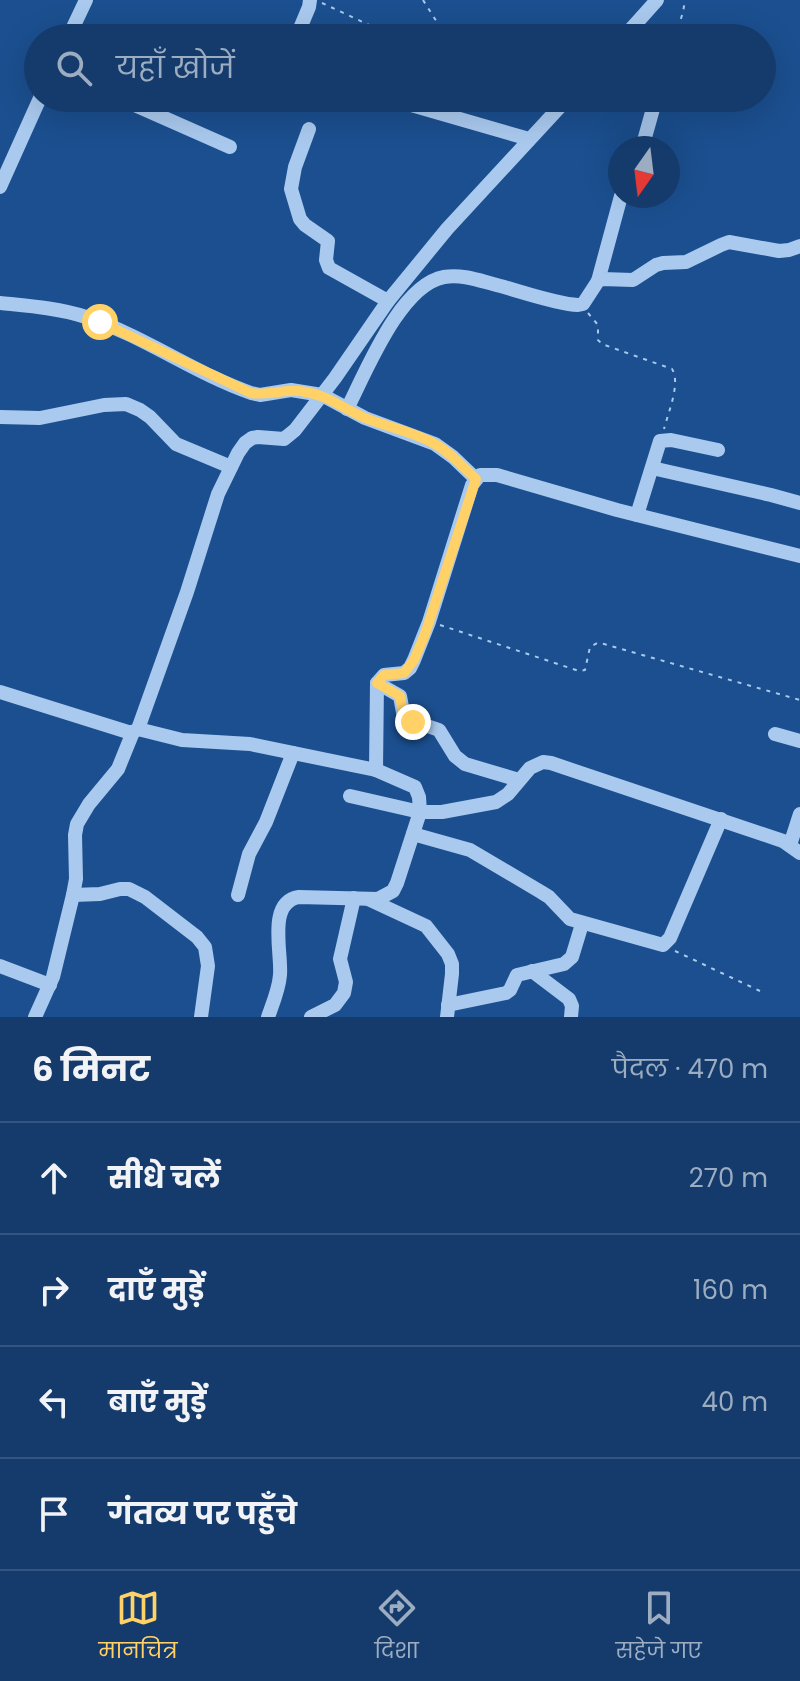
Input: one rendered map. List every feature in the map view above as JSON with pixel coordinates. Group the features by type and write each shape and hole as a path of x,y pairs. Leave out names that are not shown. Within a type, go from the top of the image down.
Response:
{"street":[{"path":"75,24 86,0"},
{"path":"302,24 313,0"},
{"path":"636,24 657,0"},
{"path":"0,187 34,112"},
{"path":"151,112 230,147"},
{"path":"435,112 529,139"},
{"path":"333,401 388,301 447,229 555,112"},
{"path":"645,136 652,112"},
{"path":"309,129 292,178 291,189 300,219 328,241 326,264 329,268 388,301"},
{"path":"35,1017 50,985 73,895 77,871 77,824 118,769 135,731 192,579 218,494 245,443 258,437 289,437 333,401 401,308 417,291 442,277 465,277 583,304 598,281 618,208"},
{"path":"598,281 633,280 656,265 686,262 729,242 779,251 800,246"},
{"path":"0,303 84,316 251,393 260,395 291,390 333,401 365,418 435,444 476,479"},
{"path":"0,417 40,418 104,405 126,404 150,417 176,444 231,467"},
{"path":"637,515 660,441 671,440 718,450"},
{"path":"652,468 799,499"},
{"path":"376,770 377,683 384,675 404,673 410,668 480,475 497,475 637,515 800,556"},
{"path":"377,683 400,696 404,718 439,730 459,761 519,780"},
{"path":"0,692 135,731 182,740 239,743 293,753 376,770 415,787 420,812 393,891 378,899 299,897 284,903 279,920 281,973 268,1017"},
{"path":"775,734 800,741"},
{"path":"238,895 249,854 266,822 293,753"},
{"path":"350,796 420,812 442,812 496,802 508,794 536,764 551,763 721,819 783,841 795,849 800,814"},
{"path":"413,834 470,850 549,897 570,919 663,945 670,938 721,819"},
{"path":"73,895 129,889 145,897 197,937 205,947 208,966 201,1017"},
{"path":"361,899 426,926 448,954 452,964 448,1011 506,993 517,975 570,961 582,924"},
{"path":"311,1017 335,1005 344,993 346,982 340,959 361,899"},
{"path":"0,966 50,985"},
{"path":"532,971 569,999 571,1017"}],"path":[{"path":"313,0 366,24"},
{"path":"423,0 438,24"},
{"path":"679,24 685,0"},
{"path":"578,305 596,321 598,340 602,344 672,369 675,373 676,382 660,441"},
{"path":"429,622 579,671 585,670 590,647 597,643 800,700"},
{"path":"663,945 760,991"}],"route":[{"path":"100,322 251,393 298,391 327,397 365,418 435,444 476,479 414,660 404,673 384,675 377,683 400,696 404,718 413,722"}]}
